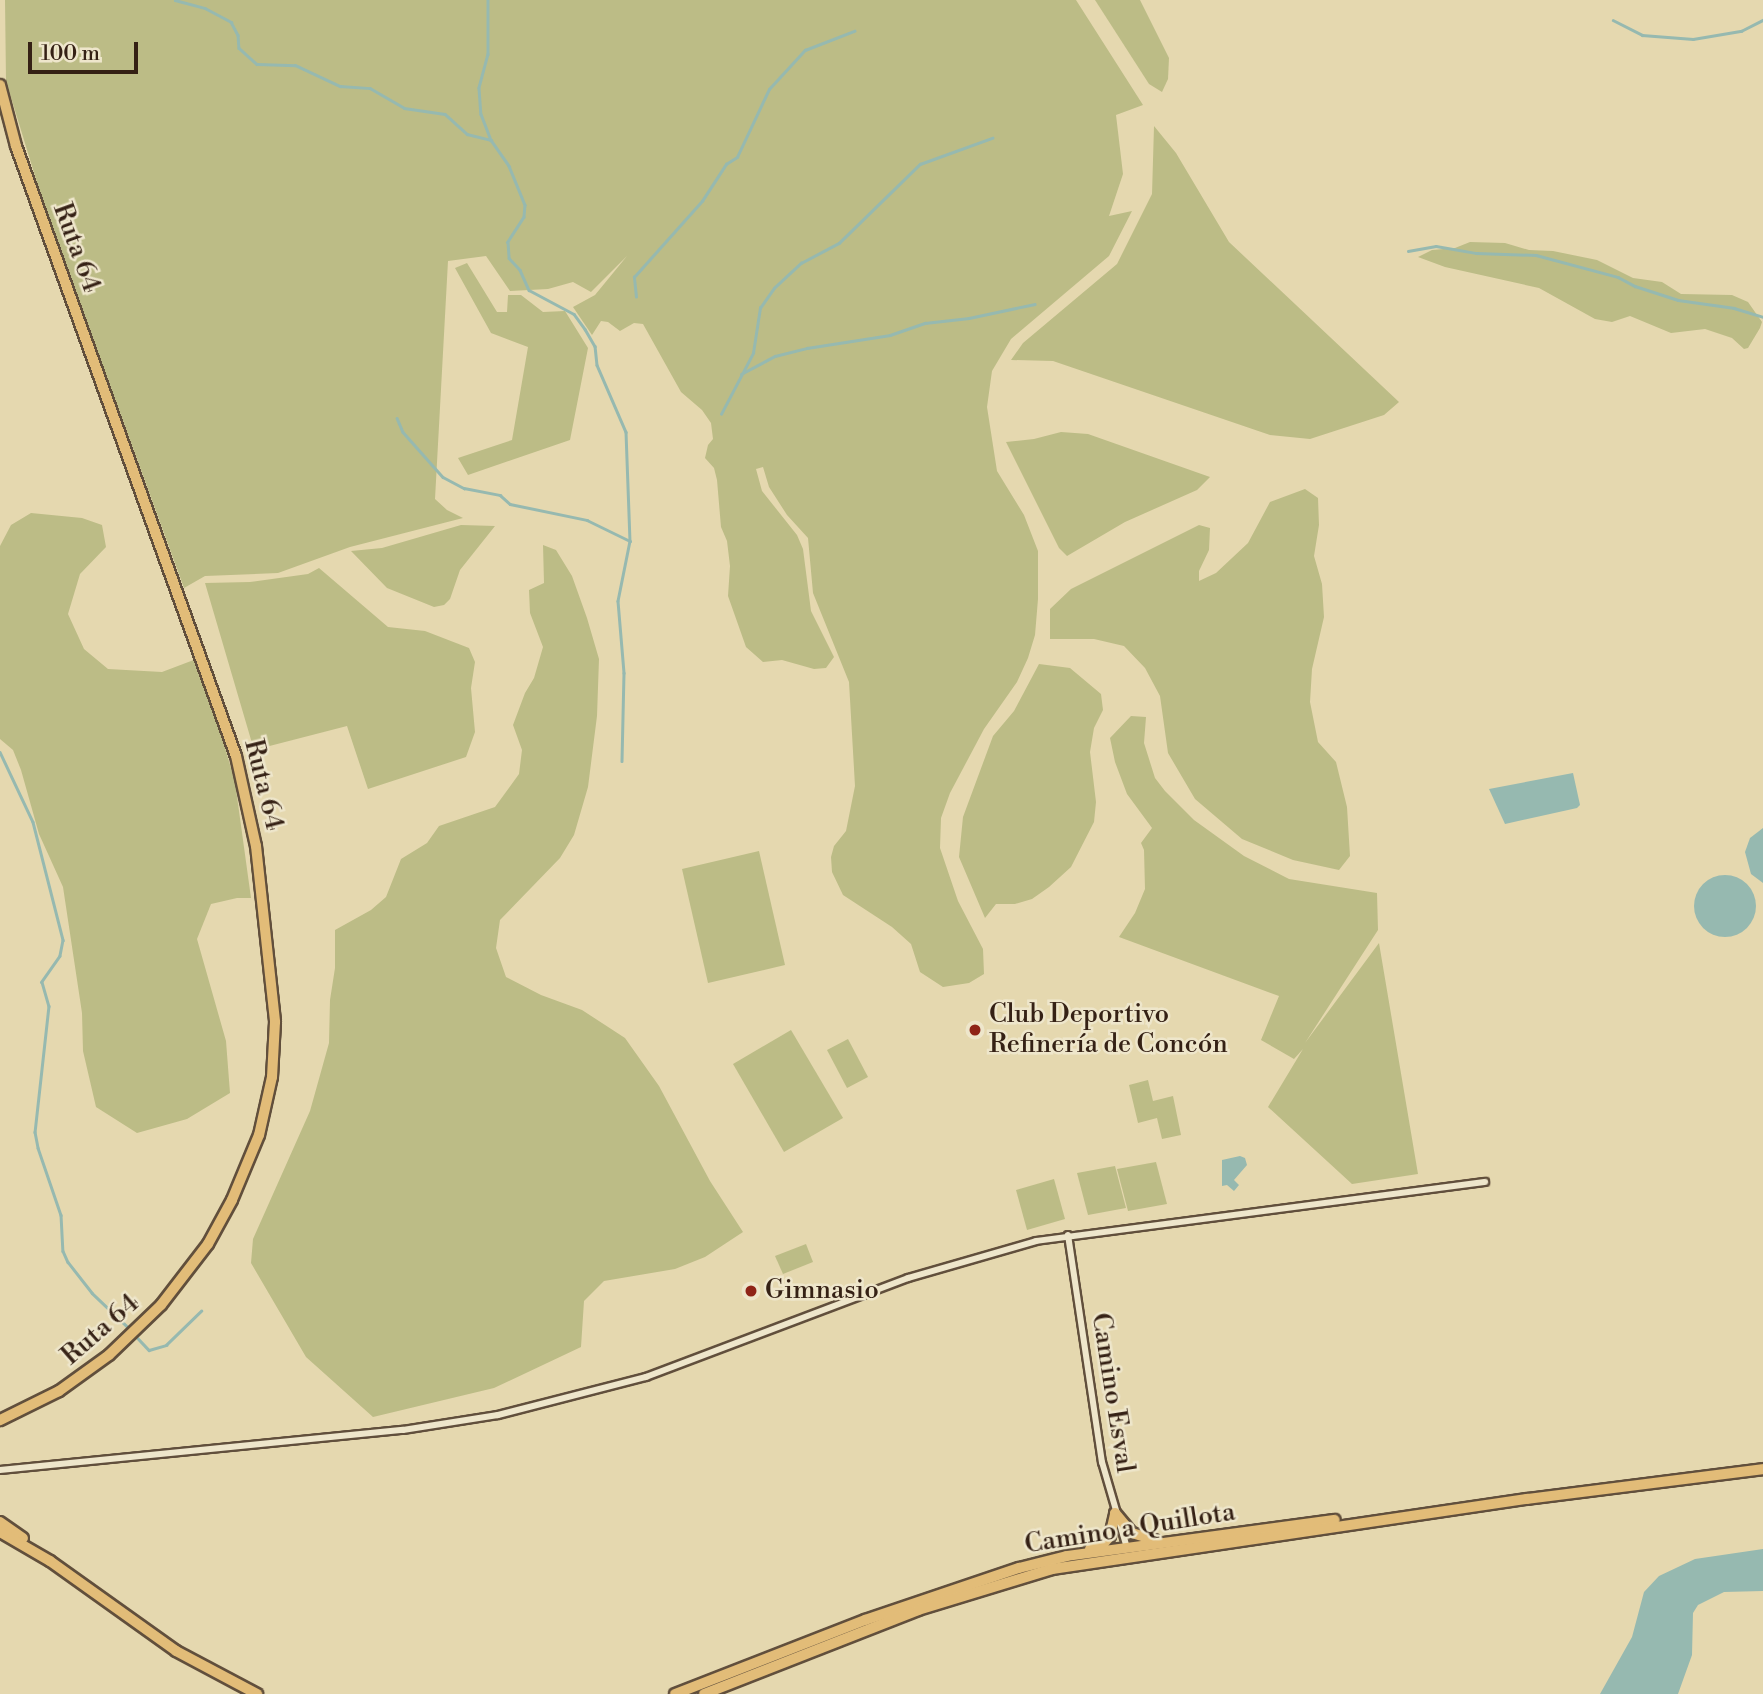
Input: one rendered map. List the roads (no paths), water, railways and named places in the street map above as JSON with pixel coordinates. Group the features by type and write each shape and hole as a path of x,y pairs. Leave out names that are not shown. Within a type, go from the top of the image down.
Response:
{"main road":[{"name":"Ruta 64","path":"0,85 16,146 236,756 257,846 275,1022 272,1077 259,1135 232,1200 208,1244 160,1306 109,1355 59,1391 0,1420"},
{"name":"Camino a Quillota","path":"676,1694 947,1591 1018,1567 1067,1556 1128,1552 1763,1469"},
{"name":"Camino a Quillota","path":"704,1694 813,1649 977,1591 1052,1569 1186,1539 1527,1499"},
{"path":"1115,1513 1126,1529 1141,1537 1186,1539"},
{"path":"1067,1556 1104,1543 1113,1530 1115,1513"},
{"path":"0,1522 176,1651 257,1694"},
{"path":"0,1532 50,1561"}],"street":[{"path":"0,1470 403,1430 522,1409 646,1377 908,1278 985,1254 1068,1235 1485,1182"},
{"name":"Camino Esval","path":"1068,1235 1102,1462 1128,1552"}],"water":[{"path":"1573,773 1580,805 1577,808 1505,824 1489,789"},
{"path":"1763,828 1763,883 1751,874 1745,852 1750,838"},
{"path":"1725,875 1737,877 1747,884 1754,894 1754,918 1747,928 1737,935 1725,937 1713,935 1703,928 1696,918 1694,906 1696,894 1703,884 1713,877"},
{"path":"1240,1156 1245,1158 1247,1165 1234,1180 1239,1185 1234,1191 1227,1185 1222,1186 1222,1160"},
{"path":"1763,1549 1763,1591 1724,1592 1698,1605 1693,1613 1692,1655 1678,1694 1600,1694 1632,1637 1644,1592 1659,1576 1695,1559"}],"waterway":[{"path":"175,0 205,8 231,22 238,35 239,48 257,64 295,65 340,86 370,88 404,108 445,114 467,134 491,140"},
{"path":"488,0 488,54 479,88 481,114 491,140 509,166 525,205 524,217 508,242 509,258 520,270 529,290 574,314 585,329 595,346 597,365 626,432 630,541 618,601 624,673 622,761"},
{"path":"1613,20 1642,35 1693,39 1741,31 1763,20"},
{"path":"636,297 634,277 702,201 726,164 737,157 769,89 805,50 854,31"},
{"path":"721,414 753,353 760,308 774,288 801,263 839,243 920,164 992,138"},
{"path":"1408,251 1436,246 1476,253 1536,255 1618,277 1635,286 1678,300 1734,308 1763,317"},
{"path":"741,374 775,356 807,348 890,335 925,323 969,318 1035,304"},
{"path":"397,418 403,432 443,477 464,488 500,495 510,504 587,520 630,541"},
{"path":"0,752 33,822 63,940 60,956 42,982 49,1006 35,1132 38,1148 61,1215 63,1251 68,1262 92,1293 130,1329"},
{"path":"134,1334 149,1350 166,1345 201,1311"}],"place":[{"name":"Club Deportivo Refinería de Concón","path":"975,1030"},
{"name":"Gimnasio","path":"751,1291"}]}
